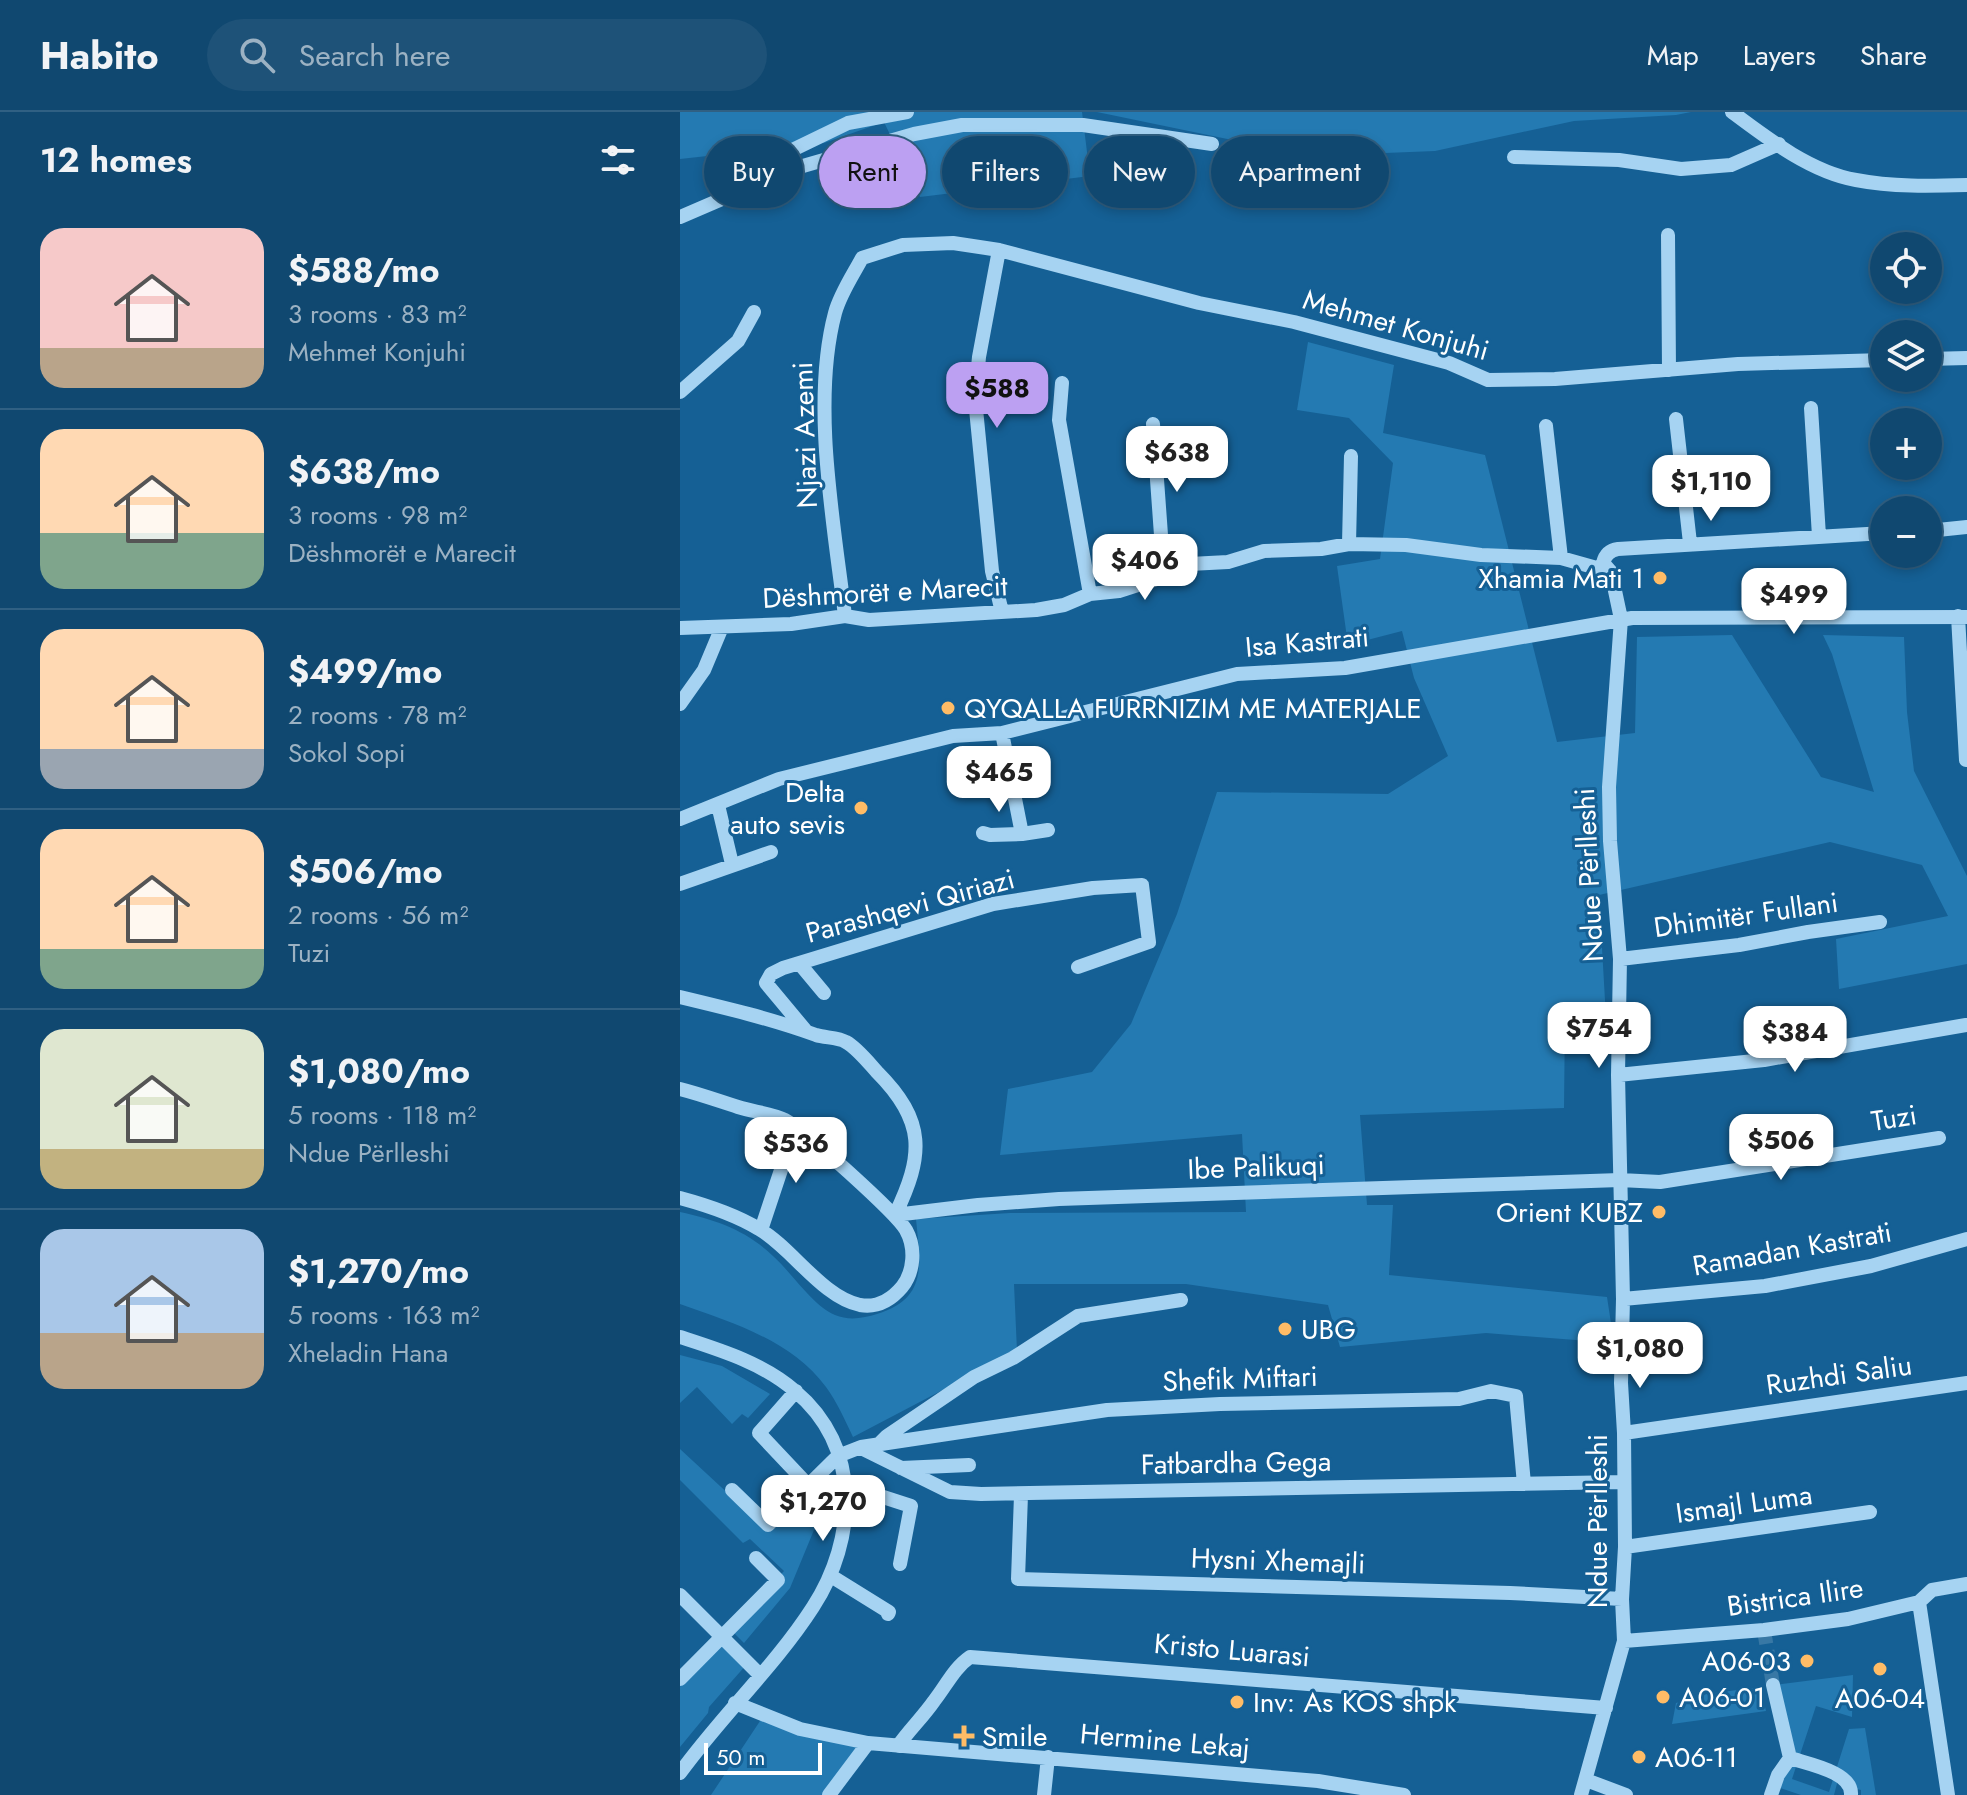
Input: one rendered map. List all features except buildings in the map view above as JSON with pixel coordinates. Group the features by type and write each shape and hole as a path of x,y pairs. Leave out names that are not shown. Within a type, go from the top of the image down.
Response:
{"street":[{"path":"803,145 848,123 907,112"},
{"path":"1732,112 1816,166 1854,180 1929,186 1967,185"},
{"path":"803,168 914,134 962,125 1083,125 1211,144"},
{"path":"1514,157 1619,160 1681,169 1731,165 1779,144"},
{"path":"680,217 704,207"},
{"path":"1668,235 1669,370"},
{"name":"Mehmet Konjuhi","path":"862,258 903,245 953,243 999,250 1199,303 1294,322 1449,363 1488,380 1555,379 1738,364 1870,360"},
{"path":"999,250 979,357 975,399 992,571 1002,612"},
{"name":"Njazi Azemi","path":"845,616 826,429 827,359 835,310 862,258"},
{"path":"680,392 738,341 754,312"},
{"path":"1942,359 1967,358"},
{"path":"1062,383 1059,420 1090,594"},
{"path":"1811,408 1819,536"},
{"path":"1676,419 1690,543"},
{"path":"1153,424 1161,535 1164,550 1178,572"},
{"path":"1546,426 1561,558"},
{"path":"1349,544 1351,456"},
{"path":"1942,530 1967,527"},
{"path":"1621,619 1611,572 1603,563 1612,550 1870,534"},
{"name":"Dëshmorët e Marecit","path":"680,628 791,624 845,616 869,620 1064,605 1090,594 1119,591 1178,572 1190,564 1228,562 1264,551 1321,549 1349,544 1406,545 1481,555 1561,558 1611,572"},
{"path":"1963,617 1966,760"},
{"name":"Isa Kastrati","path":"680,819 779,779 953,736 1002,733 1237,674 1345,668 1621,619 1963,617"},
{"name":"Ndue Përlleshi","path":"1584,1788 1624,1641 1623,1299 1618,1075 1620,959 1610,841 1609,787 1621,619"},
{"path":"680,704 704,670 722,627"},
{"path":"1002,733 1022,834"},
{"path":"718,805 732,864"},
{"path":"983,833 1022,834 1048,830"},
{"path":"680,884 771,852"},
{"name":"Parashqevi Qiriazi","path":"806,1031 766,983 771,974 993,904 1093,888 1142,885 1149,942 1078,967"},
{"name":"Dhimitër Fullani","path":"1620,959 1739,945 1880,922"},
{"name":"Parashqevi Qiriazi","path":"799,963 824,993"},
{"path":"680,997 846,1042 895,1091 912,1118 915,1143 909,1186 895,1215"},
{"path":"1618,1075 1764,1060 1966,1025"},
{"path":"680,1089 785,1120 895,1215 911,1244 911,1271 895,1296 882,1304 864,1306 842,1300 761,1230 680,1198"},
{"path":"761,1230 795,1128"},
{"name":"Tuzi","path":"1620,1180 1660,1182 1939,1138"},
{"name":"Ibe Palikuqi","path":"895,1215 1059,1199 1620,1180"},
{"name":"Ramadan Kastrati","path":"1623,1299 1765,1286 1871,1266 1967,1239"},
{"path":"879,1445 887,1436 974,1377 1013,1358 1078,1316 1181,1300"},
{"path":"680,1337 768,1371 796,1391 830,1434 846,1485 843,1543 831,1576 790,1641 735,1703 680,1773"},
{"name":"Ruzhdi Saliu","path":"1624,1433 1967,1383"},
{"path":"796,1391 759,1433 808,1485"},
{"name":"Shefik Miftari","path":"838,1456 861,1447 1107,1410 1220,1404 1459,1399 1491,1391 1516,1396 1524,1484"},
{"name":"Fatbardha Gega","path":"861,1447 950,1492 1021,1495 1624,1482"},
{"path":"732,1490 768,1525 838,1456"},
{"path":"900,1469 969,1465"},
{"path":"846,1485 911,1506 900,1564"},
{"name":"Hysni Xhemajli","path":"1021,1495 1018,1579 1622,1599"},
{"name":"Ismajl Luma","path":"1625,1547 1870,1512"},
{"path":"680,1679 778,1580 756,1558"},
{"path":"831,1576 888,1614"},
{"name":"Bistrica Ilire","path":"1624,1641 1764,1630 1848,1619 1919,1602 1932,1590 1967,1584"},
{"path":"680,1595 760,1675"},
{"path":"1919,1602 1948,1795"},
{"name":"Kristo Luarasi","path":"898,1746 954,1672 970,1657 1606,1708"},
{"path":"1771,1795 1778,1775 1790,1758 1773,1685"},
{"name":"Hermine Lekaj","path":"735,1703 800,1729 868,1743 1318,1781 1404,1795"},
{"path":"829,1795 868,1743"},
{"path":"1044,1795 1048,1757"},
{"path":"1790,1758 1844,1776 1852,1788 1851,1795"},
{"path":"1584,1788 1626,1795"}],"shaded area":[{"path":"680,112 1082,112 1085,136 1084,177 1068,179 1068,136 942,136 942,194 926,196 926,136 891,136 884,122 844,136 819,136 819,144 803,145 803,136 704,136 704,156 680,159"},
{"path":"1097,112 1691,112 1574,121 1435,151 1389,153 1389,136 1213,136"},
{"path":"1308,342 1394,365 1383,433 1485,455 1557,742 1635,733 1637,637 1732,635 1821,777 1874,792 1832,654 1823,635 1904,637 1907,712 1914,771 1967,876 1967,964 1839,989 1836,939 1948,916 1922,865 1830,842 1599,895 1606,1018 1565,1016 1564,1108 1360,1115 1367,1205 1393,1205 1389,1275 1607,1297 1614,1343 1486,1333 1340,1347 1328,1305 1186,1284 1014,1284 1017,1351 853,1437 826,1387 796,1357 760,1335 680,1304 680,1212 718,1223 752,1239 827,1311 840,1317 862,1318 894,1307 906,1299 913,1289 919,1264 916,1219 1010,1213 1246,1212 1242,1134 1000,1155 1008,1089 1092,1072 1131,1024 1177,914 1217,792 1388,794 1448,756 1414,678 1402,631 1348,645 1337,566 1380,559 1393,463 1349,418 1297,410"},
{"path":"680,1355 722,1366 770,1394 748,1418 742,1414 732,1424 697,1387 680,1403"},
{"path":"680,1449 760,1523 816,1469 820,1469 825,1498 822,1531 814,1530 790,1588 744,1643 730,1629 784,1571 750,1539 743,1543 680,1480"},
{"path":"721,1644 747,1664 709,1707 708,1713 680,1747 680,1685"},
{"path":"1853,1675 1852,1717 1816,1706 1792,1779 1829,1792 1849,1729 1865,1728 1876,1795 1861,1795 1861,1790 1852,1788 1839,1776 1834,1795 1801,1795 1774,1786 1785,1765 1773,1685"},
{"path":"1760,1687 1766,1711 1672,1724 1676,1703 1707,1694"},
{"path":"764,1715 868,1743 829,1795 711,1795"}],"tunnel":[{"path":"1764,1630 1773,1685"}],"place":[{"name":"Xhamia Mati 1","path":"1660,578"},
{"name":"QYQALLA FURRNIZIM ME MATERJALE","path":"948,708"},
{"name":"Delta auto sevis","path":"861,808"},
{"name":"Orient KUBZ","path":"1659,1212"},
{"name":"UBG","path":"1285,1329"},
{"name":"A06-03","path":"1807,1661"},
{"name":"A06-04","path":"1880,1669"},
{"name":"A06-01","path":"1663,1697"},
{"name":"Inv: As KOS shpk","path":"1237,1702"},
{"name":"Smile","path":"964,1736"},
{"name":"A06-11","path":"1639,1757"}]}
